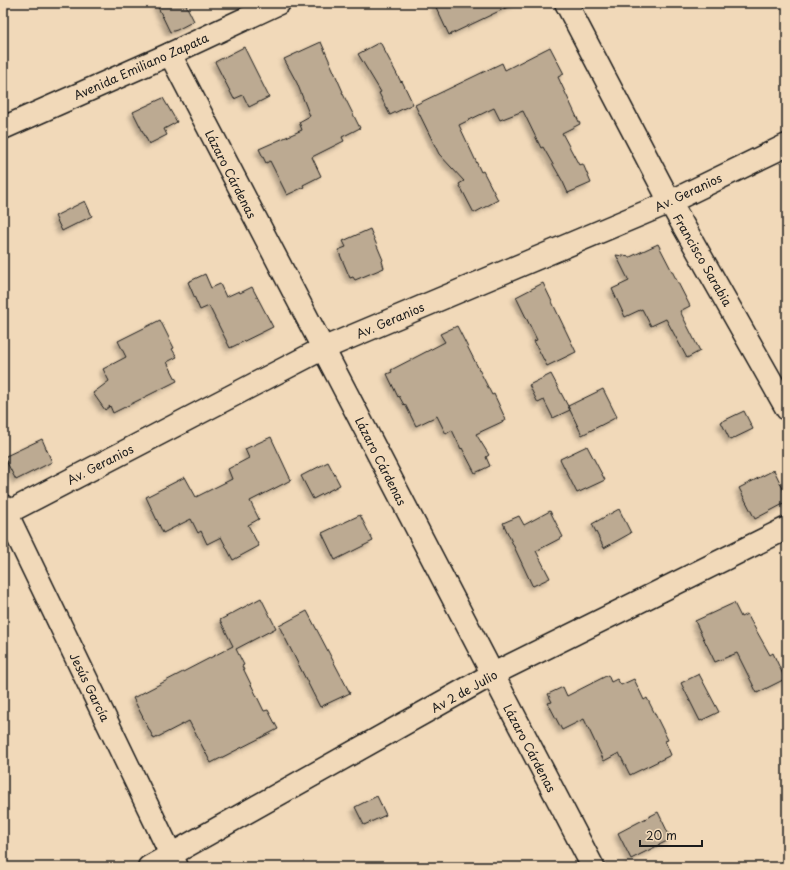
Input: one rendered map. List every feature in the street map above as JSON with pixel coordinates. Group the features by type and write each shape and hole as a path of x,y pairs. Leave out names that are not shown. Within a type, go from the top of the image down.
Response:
{"street":[{"name":"Avenida Emiliano Zapata","path":"3,128 170,54 279,3"},
{"name":"Francisco Sarabia","path":"566,3 670,202 787,409"},
{"name":"Lázaro Cárdenas","path":"170,54 491,675 593,867"},
{"name":"Av. Geranios","path":"4,511 322,349 670,202 787,145"},
{"name":"Jesús García","path":"4,511 174,861"},
{"name":"Av 2 de Julio","path":"149,867 174,861 491,675 787,528"}],"building":[{"path":"156,3 185,3 194,21 170,32"},
{"path":"434,3 516,3 449,35"},
{"path":"321,42 342,92 360,128 342,137 344,141 312,157 321,176 303,185 304,187 287,195 270,161 266,163 259,149 302,130 299,122 310,116 297,83 284,59"},
{"path":"380,42 413,104 390,115 379,93 381,92 358,54"},
{"path":"244,47 269,97 249,107 243,95 234,99 215,62"},
{"path":"550,47 564,74 558,77 580,124 562,133 579,165 583,164 591,183 568,193 543,147 541,148 523,111 500,120 494,108 459,125 481,172 483,171 498,200 474,213 459,184 464,181 439,154 415,105 502,63 505,70"},
{"path":"163,98 177,122 164,129 167,135 149,144 133,112"},
{"path":"85,201 92,216 62,231 55,216"},
{"path":"370,229 383,260 384,268 355,280 353,277 350,278 338,250 346,247 343,241"},
{"path":"658,244 690,306 680,311 700,351 687,358 666,319 651,326 642,309 625,317 612,289 629,281 616,255 630,257"},
{"path":"205,274 211,288 220,284 226,297 239,291 240,293 252,287 273,327 230,348 209,306 200,310 188,282"},
{"path":"543,283 576,352 547,366 534,341 537,340 516,297"},
{"path":"160,320 174,348 172,349 177,357 167,362 177,381 113,413 110,406 105,410 93,393 109,381 103,369 126,357 118,341"},
{"path":"457,326 492,395 494,394 506,420 476,434 489,455 486,457 490,466 475,473 452,430 446,434 437,416 416,426 405,404 404,405 399,396 398,397 387,374 392,372 391,370 445,342 440,334"},
{"path":"551,374 570,410 553,418 544,400 538,403 529,385"},
{"path":"603,389 617,417 582,435 568,406"},
{"path":"744,411 753,429 730,440 721,422"},
{"path":"271,437 291,480 250,501 259,519 248,525 259,546 233,560 221,537 207,544 201,531 198,533 191,519 163,533 146,497 185,477 196,497 232,479 228,469 249,458 245,449"},
{"path":"42,439 52,462 16,480 4,457"},
{"path":"587,446 605,480 577,493 560,459"},
{"path":"328,462 340,485 313,499 301,476"},
{"path":"774,470 787,497 787,502 755,519 739,488"},
{"path":"619,509 631,533 604,548 592,524"},
{"path":"550,511 563,537 536,551 550,578 533,586 503,523 519,516 524,525"},
{"path":"360,515 373,541 335,560 322,533"},
{"path":"261,598 276,628 236,649 244,665 242,666 264,711 268,710 278,729 211,763 189,721 154,739 133,698 233,646 220,620"},
{"path":"734,603 741,617 747,614 770,655 773,653 785,679 757,693 737,653 715,662 695,621"},
{"path":"307,611 350,693 320,707 279,626"},
{"path":"699,674 719,712 700,721 681,683"},
{"path":"608,675 611,682 617,679 621,685 634,679 644,700 647,698 668,740 665,741 671,755 630,775 619,753 604,761 584,719 562,730 548,703 552,702 548,694 563,687 567,696"},
{"path":"377,796 386,815 364,825 355,807"},
{"path":"658,812 671,839 631,859 618,833"}]}
